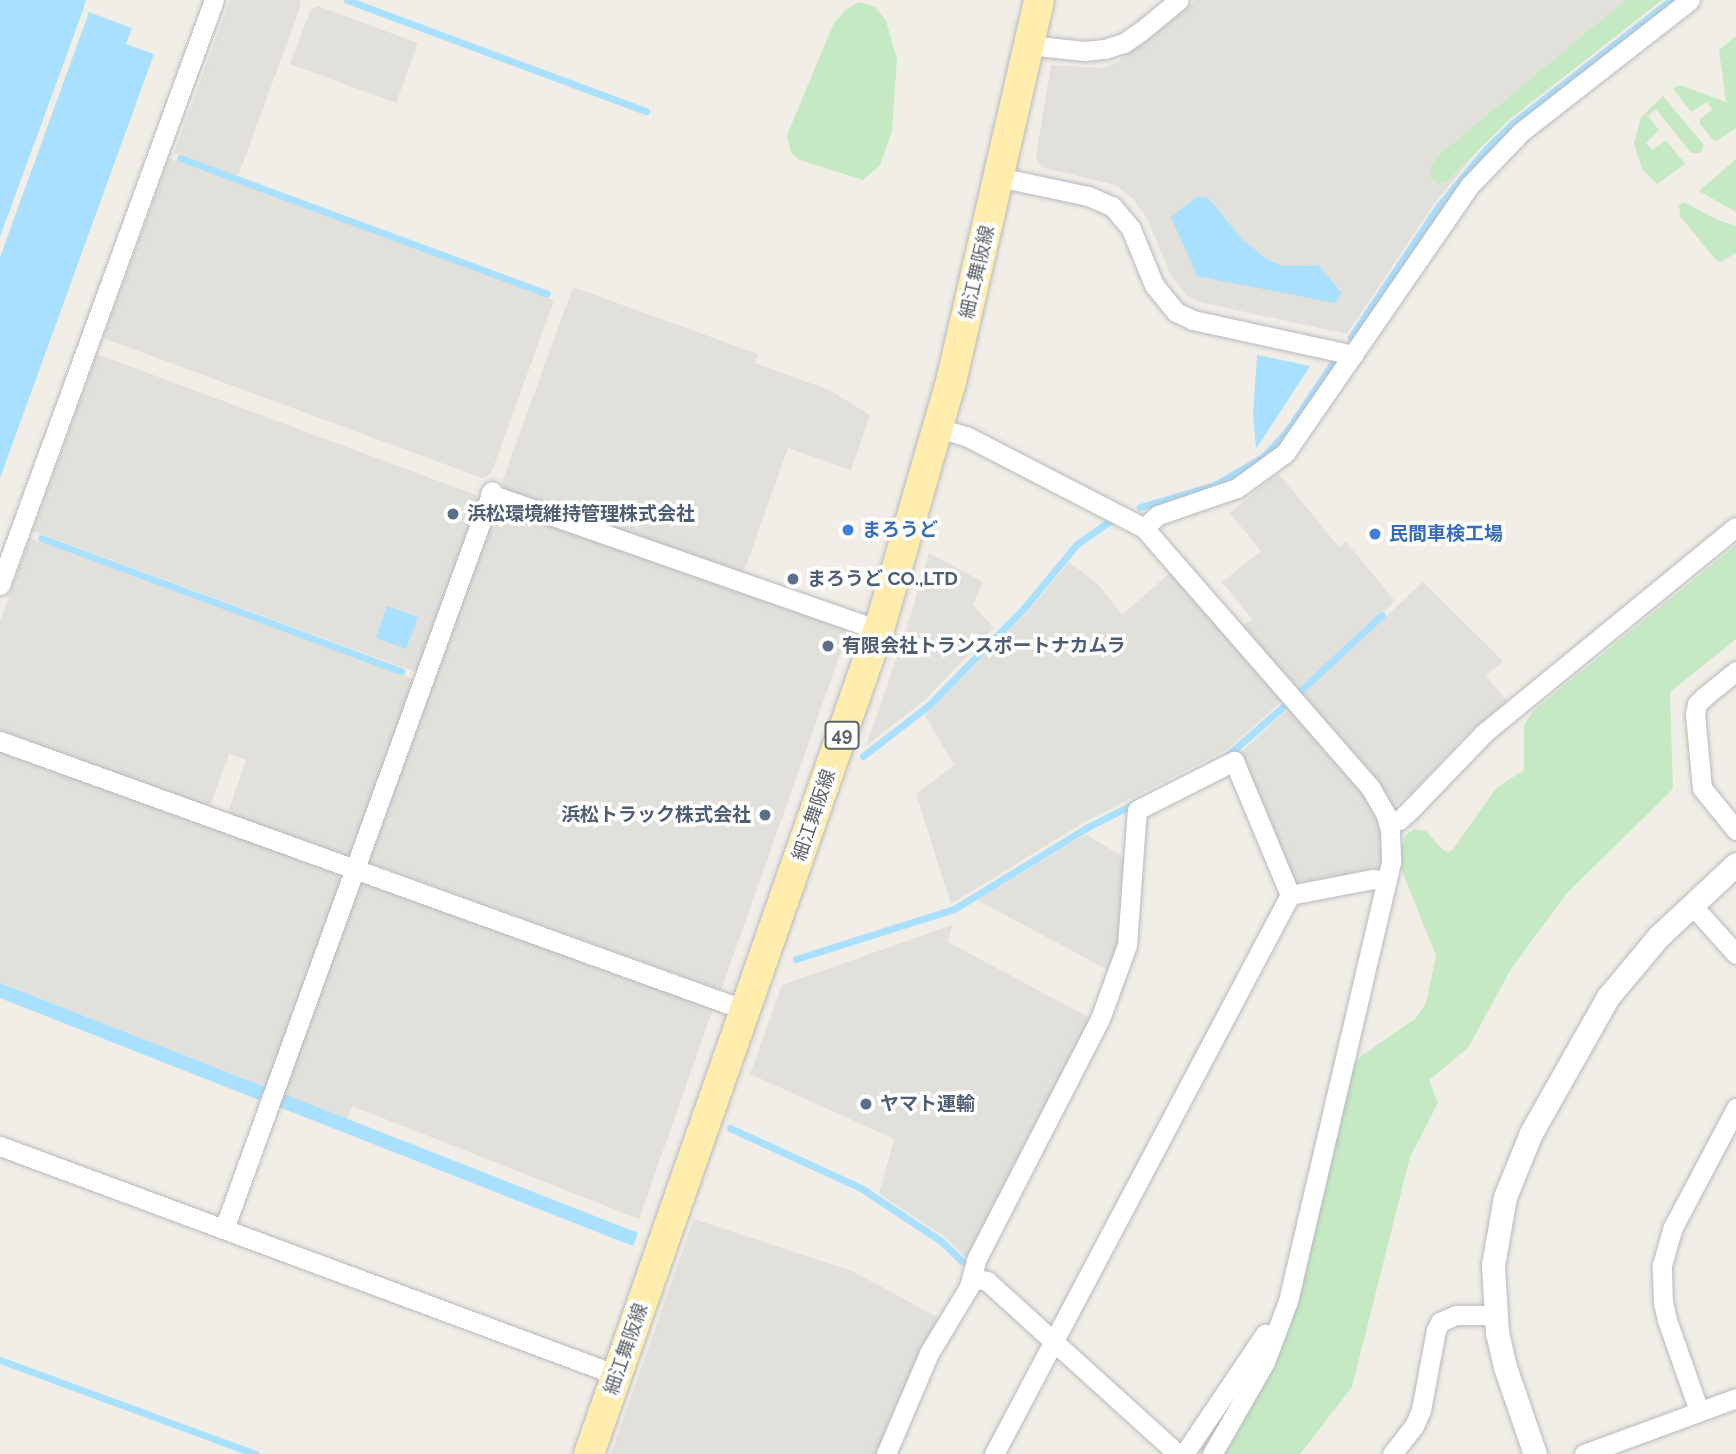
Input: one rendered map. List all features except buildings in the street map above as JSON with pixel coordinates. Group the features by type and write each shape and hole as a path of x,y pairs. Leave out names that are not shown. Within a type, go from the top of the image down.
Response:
{"main road":[{"name":"細江舞阪線","path":"589,1454 879,631 939,428 1039,0"}],"street":[{"path":"0,585 214,0"},
{"path":"1028,45 1085,51 1105,49 1124,43 1179,0"},
{"path":"1144,528 1158,515 1237,488 1270,466 1298,438 1447,214 1495,157 1521,132 1690,0"},
{"path":"998,177 1088,195 1112,206 1131,229 1158,292 1177,312 1193,320 1353,355"},
{"path":"939,428 966,436 1144,528 1370,787 1388,822 1392,846 1387,882 1288,1301 1265,1363 1212,1454"},
{"path":"224,1229 491,493 879,631"},
{"path":"1388,822 1399,820 1410,810 1484,733 1736,527"},
{"path":"1736,671 1697,704 1695,714 1702,788 1736,830"},
{"path":"0,741 746,1010"},
{"path":"886,1454 929,1353 970,1287 976,1260 1100,1019 1127,945 1137,810 1234,761 1290,895"},
{"path":"1535,1454 1504,1367 1495,1315 1493,1265 1497,1230 1516,1164 1600,1008 1640,956 1736,863"},
{"path":"1290,895 1373,879 1387,882"},
{"path":"994,1454 1290,895"},
{"path":"1691,904 1736,954"},
{"path":"1699,1411 1667,1320 1663,1302 1662,1265 1672,1229 1736,1108"},
{"path":"0,1146 617,1375"},
{"path":"972,1278 987,1281 1178,1454"},
{"path":"1392,1454 1414,1426 1421,1410 1440,1322 1456,1315 1495,1315"},
{"path":"1184,1454 1265,1334 1274,1338"},
{"path":"1584,1454 1736,1398"}],"shaded area":[{"path":"230,0 299,0 301,5 238,176 174,153"},
{"path":"1195,0 1662,0 1510,119 1482,145 1434,204 1347,334 1199,302 1187,296 1171,276 1148,220 1134,200 1115,185 1041,167 1036,156 1051,65 1102,68 1118,62"},
{"path":"318,6 418,43 396,103 290,64 311,9"},
{"path":"169,158 554,300 491,474 482,478 103,338"},
{"path":"573,287 758,354 755,363 829,390 870,415 851,470 788,448 743,574 506,491 502,482"},
{"path":"97,354 476,495 480,503 418,673 33,531"},
{"path":"1278,473 1339,547 1346,542 1395,601 1298,690 1242,626 1252,619 1222,582 1261,551 1230,513"},
{"path":"501,507 849,629 721,990 364,861 492,511"},
{"path":"30,538 416,680 350,860 227,815 246,760 229,754 209,809 0,733 0,621"},
{"path":"929,553 983,582 973,605 994,628 925,700 866,746 905,634"},
{"path":"1069,562 1098,584 1122,615 1172,571 1283,700 1230,748 1083,823 951,904 916,794 954,765 925,715 1028,611"},
{"path":"1423,582 1503,661 1486,676 1507,701 1466,735 1413,792 1392,808 1377,782 1302,694"},
{"path":"1290,707 1364,792 1382,832 1381,867 1292,884 1238,755"},
{"path":"0,748 341,871 344,878 267,1088 0,983"},
{"path":"1086,834 1126,859 1120,943 1110,971 977,900"},
{"path":"358,881 713,1009 639,1219 352,1106 347,1119 280,1093"},
{"path":"952,925 948,942 1092,1019 968,1260 945,1237 879,1194 894,1139 750,1074 782,985"},
{"path":"694,1219 852,1271 941,1319 879,1454 611,1454"}],"green space":[{"path":"1626,0 1662,0 1510,119 1447,181 1438,184 1430,177 1432,165 1440,154"},
{"path":"859,2 875,7 886,21 897,59 892,131 880,165 863,180 800,160 791,153 787,135 833,25 845,10"},
{"path":"1736,36 1736,128 1715,142 1700,124 1700,119 1712,110 1707,102 1691,112 1673,89 1680,85 1726,102 1719,50"},
{"path":"1663,96 1703,144 1703,149 1700,153 1691,153 1656,109 1648,116 1659,130 1646,143 1652,150 1666,140 1685,164 1657,184 1642,169 1634,144 1641,117"},
{"path":"1736,159 1736,212 1699,191"},
{"path":"1684,202 1736,226 1736,253 1721,262 1715,259 1680,216 1679,205"},
{"path":"1736,545 1736,639 1670,692 1673,789 1567,893 1511,969 1468,1048 1429,1080 1438,1103 1410,1157 1352,1387 1300,1454 1221,1454 1273,1366 1352,1067 1360,1057 1416,1018 1426,1003 1436,956 1402,871 1401,848 1406,835 1414,829 1426,831 1443,850 1449,852 1453,849 1496,788 1524,770 1524,725 1533,711"}],"water":[{"path":"0,0 86,0 83,10 132,28 126,44 154,54 0,478"},
{"path":"1198,196 1208,198 1242,239 1268,260 1284,266 1318,265 1342,293 1335,303 1197,276 1171,217"},
{"path":"1257,355 1310,366 1256,449 1253,414"},
{"path":"387,606 418,617 406,649 376,638"},
{"path":"0,983 265,1087 259,1100 0,998"},
{"path":"284,1094 638,1233 633,1246 279,1107"}],"pier":[{"path":"83,10 89,12 0,257 0,237"}],"waterway":[{"path":"347,0 646,111"},
{"path":"1351,337 1438,207 1486,149 1513,123 1671,0"},
{"path":"180,158 547,294"},
{"path":"1140,507 1215,485 1263,457 1288,430 1334,361"},
{"path":"863,756 929,705 1024,608 1077,544 1109,522"},
{"path":"41,538 401,671"},
{"path":"1299,692 1382,615"},
{"path":"1227,756 1286,704"},
{"path":"796,959 954,909 1086,828 1135,803"},
{"path":"730,1128 861,1188 941,1241 962,1261"},
{"path":"0,1360 256,1454"}],"place":[{"name":"浜松環境維持管理株式会社","path":"453,514"},
{"name":"まろうど","path":"848,530"},
{"name":"民間車検工場","path":"1375,534"},
{"name":"まろうど CO.,LTD","path":"793,579"},
{"name":"有限会社トランスポートナカムラ","path":"828,646"},
{"name":"浜松トラック株式会社","path":"765,815"},
{"name":"ヤマト運輸","path":"866,1104"}]}
